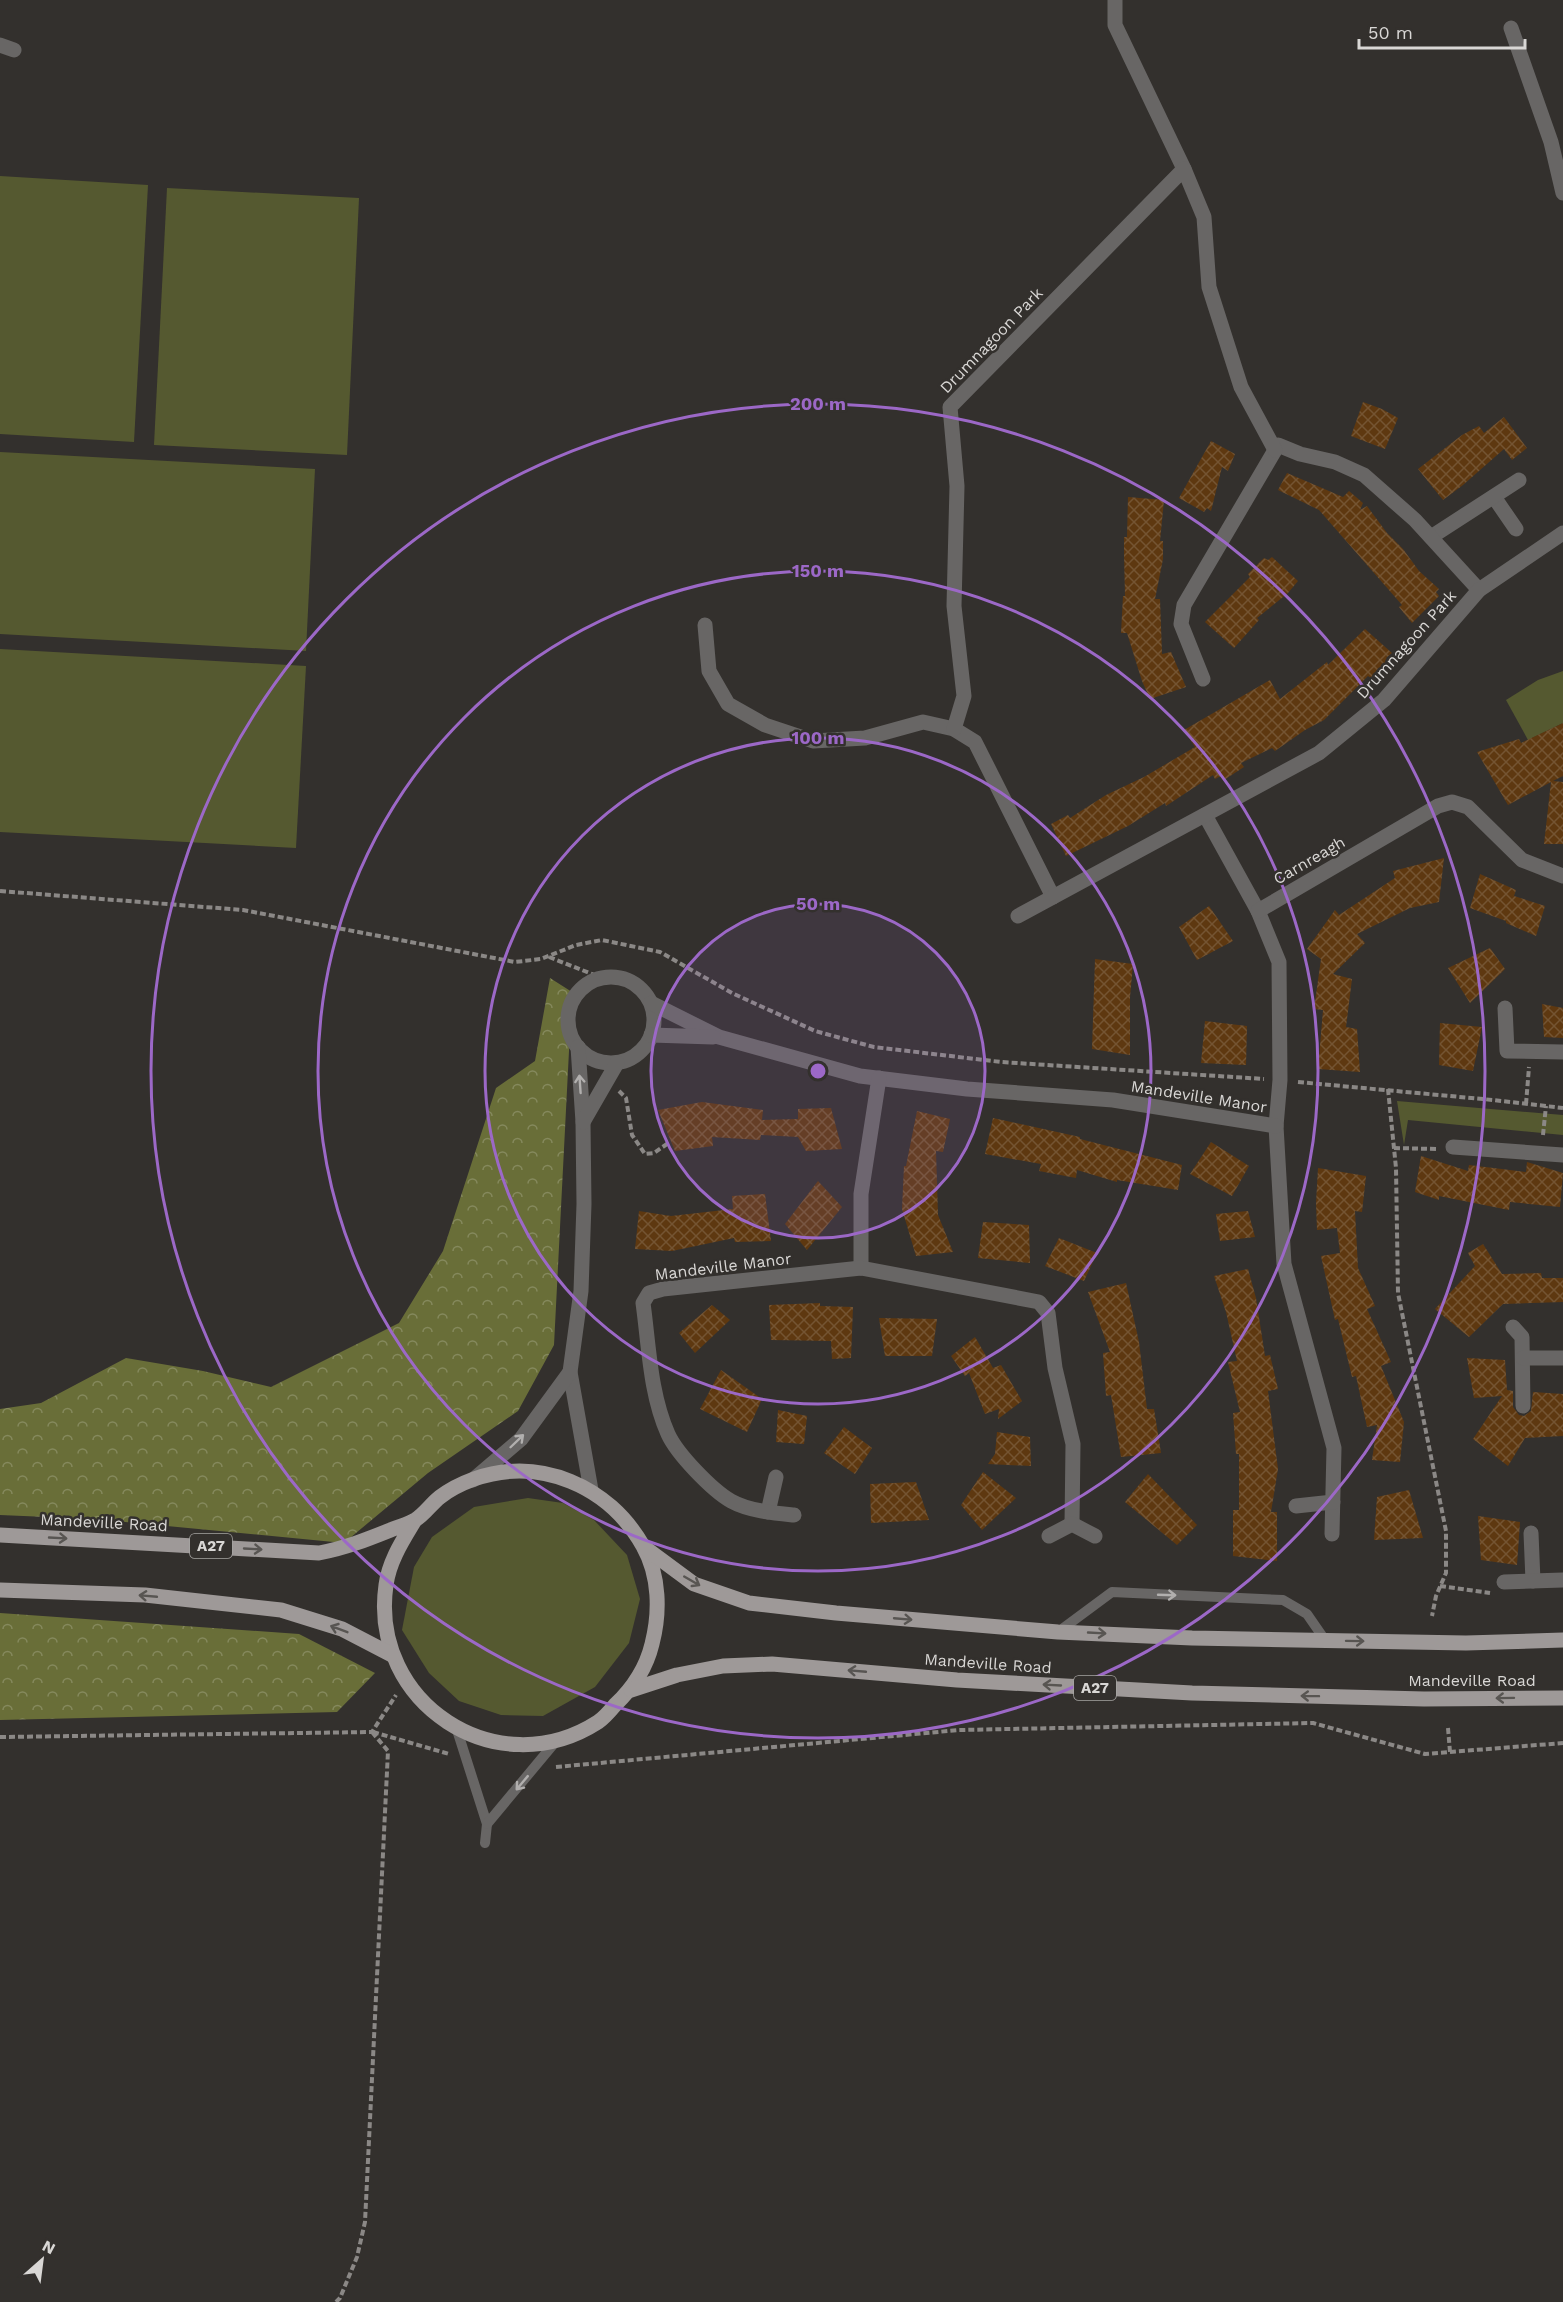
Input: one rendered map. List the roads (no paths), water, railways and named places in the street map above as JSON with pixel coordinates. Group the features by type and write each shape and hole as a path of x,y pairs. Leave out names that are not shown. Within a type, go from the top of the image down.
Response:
{"main road":[{"name":"A27","path":"502,1472 533,1472 563,1478 591,1490 622,1515 644,1547 656,1583 658,1621 649,1658 631,1690 598,1722 557,1740 516,1745 489,1742 458,1730 428,1709 405,1682 392,1655 384,1620 386,1584 396,1550 416,1520 441,1496 473,1480 502,1472"},
{"name":"Mandeville Road","path":"0,1535 320,1553 345,1548 416,1520"},
{"name":"A27","path":"644,1547 694,1584 749,1604 836,1613 1058,1632 1192,1638 1466,1643 1563,1640"},
{"path":"0,1590 144,1595 281,1610 342,1629 392,1655"},
{"name":"Mandeville Road","path":"631,1690 677,1675 723,1666 772,1664 957,1680 1192,1693 1424,1699 1563,1698"}],"street":[{"path":"1115,0 1115,25 1184,169 1204,217 1209,287 1240,387 1275,450 1184,605 1181,624 1203,679"},
{"path":"1510,27 1557,140 1563,193"},
{"name":"Drumnagoon Park","path":"954,729 964,696 954,606 957,486 950,407 1184,169"},
{"name":"Drumnagoon Park","path":"1275,450 1278,445 1300,454 1335,462 1364,475 1415,520 1479,590"},
{"path":"1431,537 1519,480"},
{"path":"1494,497 1516,529"},
{"name":"Drumnagoon Park","path":"1018,916 1319,753 1384,700 1479,590 1563,533"},
{"path":"705,625 709,671 728,704 765,725 813,741 865,738 923,722 954,729 975,742 1053,897"},
{"name":"Carnreagh","path":"1258,911 1438,806 1452,802 1468,807 1522,860 1563,876"},
{"path":"1205,815 1258,911 1279,962 1280,1080 1276,1126"},
{"name":"Mandeville Manor","path":"578,1047 570,1035 568,1020 571,1006 578,993 589,983 602,978 617,978 631,982 651,1003 718,1037 860,1076 967,1089 1113,1100 1276,1126 1284,1264 1334,1448 1332,1534"},
{"path":"578,1047 589,1057 602,1062 617,1063 638,1054 651,1035 654,1024 651,1003"},
{"path":"1505,1008 1507,1051 1563,1052"},
{"name":"Mandeville Manor","path":"651,1035 718,1037"},
{"path":"578,1047 583,1122 584,1204 581,1291 570,1372 591,1490"},
{"path":"583,1122 617,1063"},
{"path":"861,1268 861,1194 879,1078"},
{"path":"1453,1147 1563,1155"},
{"name":"Mandeville Manor","path":"794,1515 768,1512 731,1502 694,1470 668,1435 655,1391 643,1303 649,1293 663,1289 861,1268 1039,1302 1048,1313 1055,1368 1073,1444 1072,1524"},
{"path":"1513,1327 1522,1337 1523,1406"},
{"path":"1523,1358 1563,1358"},
{"path":"473,1480 521,1439 570,1372"},
{"path":"768,1512 776,1477"},
{"path":"1296,1506 1333,1502"},
{"path":"1049,1536 1072,1524 1095,1536"},
{"path":"1531,1533 1533,1581"},
{"path":"1504,1582 1563,1580"}],"lane":[{"path":"1058,1632 1112,1592 1283,1600 1307,1614 1325,1640"},
{"path":"458,1730 487,1824 485,1843"},
{"path":"487,1824 557,1740"}]}
